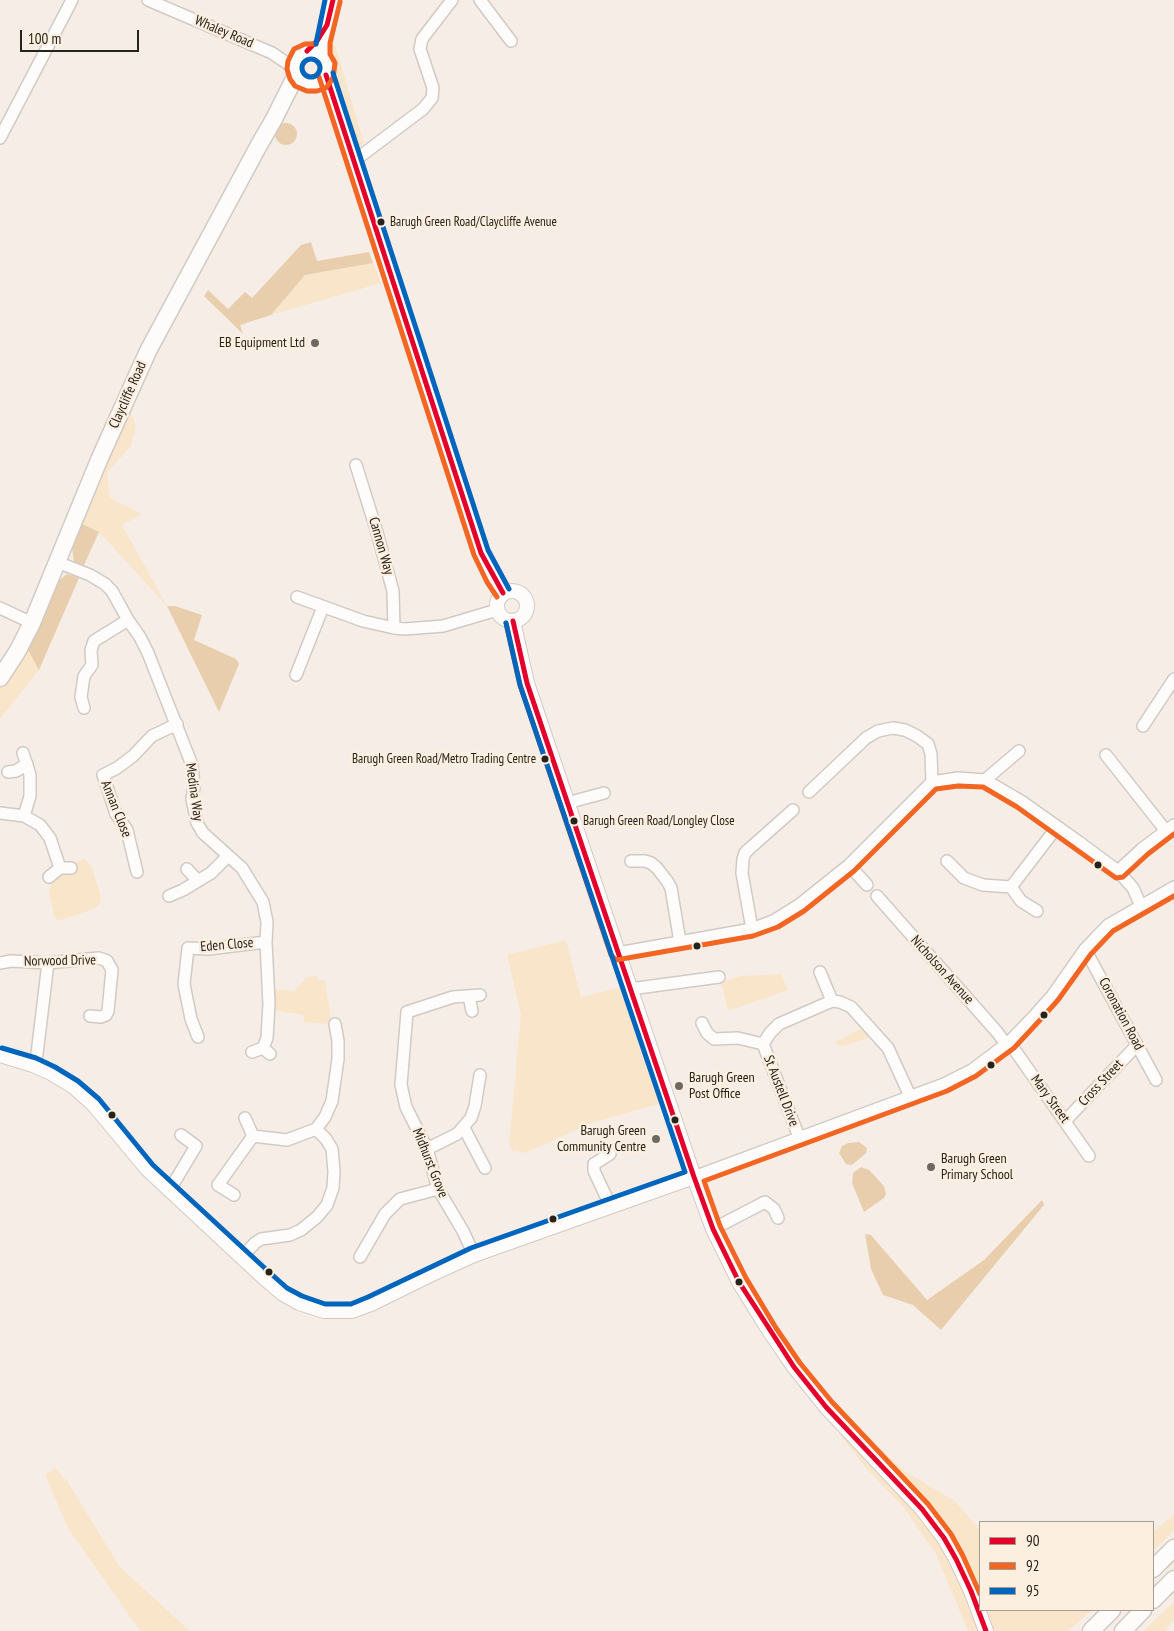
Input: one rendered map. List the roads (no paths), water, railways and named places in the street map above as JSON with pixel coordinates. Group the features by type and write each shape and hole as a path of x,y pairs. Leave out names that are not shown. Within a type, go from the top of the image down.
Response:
{"highway":[{"path":"306,70 328,64 323,56 323,42 333,0"},
{"name":"Claycliffe Road","path":"0,678 32,623 99,460 148,351 254,153 306,70 317,41 326,25"},
{"path":"1154,1568 1174,1548"},
{"path":"1154,1599 1174,1579"},
{"path":"1091,1631 1111,1611"},
{"path":"1122,1631 1142,1611"}],"main road":[{"path":"306,70 342,123 481,553 503,593"},
{"path":"517,592 527,602 524,615 518,620 504,620 497,610 498,600 503,593 517,592"},
{"path":"514,621 527,683 713,1229 739,1282 794,1367 826,1407 922,1509 944,1538 971,1591 986,1631"},
{"path":"0,1055 52,1072 74,1087 95,1107 148,1170 264,1278 299,1303 324,1311 352,1311 371,1304 430,1274 474,1255 694,1177"}],"street":[{"path":"0,138 72,0"},
{"name":"Whaley Road","path":"148,0 272,53 306,70"},
{"path":"354,161 423,109 432,98 433,88 420,49 422,39 452,0"},
{"path":"480,0 511,41"},
{"name":"Cannon Way","path":"356,465 393,590 394,628"},
{"name":"Medina Way","path":"57,562 90,575 105,584 112,591 140,637 192,765 194,787 192,799 196,823 203,833 242,868 263,902 267,922 268,1038 267,1051 252,1052"},
{"path":"297,597 363,621 394,628 432,628 454,624 497,610"},
{"path":"296,675 323,607"},
{"path":"0,608 32,623"},
{"path":"84,708 81,697 84,676 92,664 91,650 94,641 128,620"},
{"path":"1142,726 1174,679"},
{"path":"1151,713 1162,720"},
{"name":"Annan Close","path":"137,872 126,830 116,814 103,775 117,768 133,756 152,736 176,724"},
{"path":"816,790 866,738 878,731 893,728 905,730 928,744 931,754 932,782"},
{"path":"985,780 1019,751"},
{"path":"22,753 30,775 30,796 24,816"},
{"path":"1106,755 1170,828 1118,870"},
{"path":"8,772 16,772 26,764"},
{"path":"618,953 752,929 775,920 799,905 849,865 932,782 958,778 985,780 1057,827 1118,870 1132,888 1141,906"},
{"path":"567,802 604,793"},
{"path":"752,929 742,874 745,853 779,814 793,810"},
{"path":"0,812 24,816 40,825 50,838 65,868 49,877"},
{"path":"1011,887 1057,827"},
{"path":"169,896 211,873 228,856"},
{"path":"631,862 645,861 651,863 668,880 680,942"},
{"path":"948,861 964,878 984,885 1011,887"},
{"path":"849,865 867,885"},
{"path":"187,869 198,881"},
{"path":"1011,887 1021,901 1037,910"},
{"path":"694,1177 944,1084 972,1070 1008,1043 1052,996 1085,949 1108,925 1174,887"},
{"name":"Nicholson Avenue","path":"877,896 1008,1043"},
{"name":"Eden Close","path":"198,1037 191,1019 184,984 188,948 208,949 266,942"},
{"name":"Coronation Road","path":"1085,949 1156,1080"},
{"name":"Norwood Drive","path":"0,963 12,961 48,963 99,958 107,961 112,970 108,1011 106,1015 101,1017 90,1016"},
{"path":"33,1065 37,1054 48,963"},
{"path":"820,972 832,1001 851,1007 888,1048 910,1096"},
{"path":"630,989 719,977"},
{"name":"Midhurst Grove","path":"472,1011 475,995 453,997 406,1012 401,1085 406,1107 427,1149 438,1189 474,1255"},
{"name":"St Austell Drive","path":"763,1044 779,1024 832,1001"},
{"path":"253,1136 287,1140 316,1129 332,1101 338,1059 338,1041 335,1024"},
{"name":"St Austell Drive","path":"702,1024 707,1033 714,1039 738,1038 763,1044"},
{"name":"Mary Street","path":"1008,1043 1066,1120 1089,1156"},
{"name":"St Austell Drive","path":"763,1044 798,1137"},
{"name":"Cross Street","path":"1066,1120 1137,1045"},
{"path":"427,1149 457,1134 464,1128 471,1118 475,1106 480,1075"},
{"path":"245,1118 253,1136"},
{"path":"464,1128 485,1168"},
{"path":"242,1257 261,1239 290,1235 301,1230 317,1218 327,1205 333,1188 332,1149 326,1138 316,1129"},
{"path":"169,1191 196,1146 181,1135"},
{"path":"234,1195 216,1188 253,1136"},
{"path":"610,1154 594,1164 594,1171 611,1207"},
{"path":"360,1257 385,1214 400,1199 438,1189"},
{"path":"713,1229 765,1202 774,1209 778,1218"}],"place":[{"name":"Barugh Green Road/Claycliffe Avenue","path":"381,222"},
{"name":"EB Equipment Ltd","path":"315,343"},
{"name":"Barugh Green Road/Metro Trading Centre","path":"545,759"},
{"name":"Barugh Green Road/Longley Close","path":"574,821"},
{"name":"Barugh Green Post Office","path":"679,1086"},
{"name":"Barugh Green Community Centre","path":"656,1139"},
{"name":"Barugh Green Primary School","path":"931,1167"}]}
